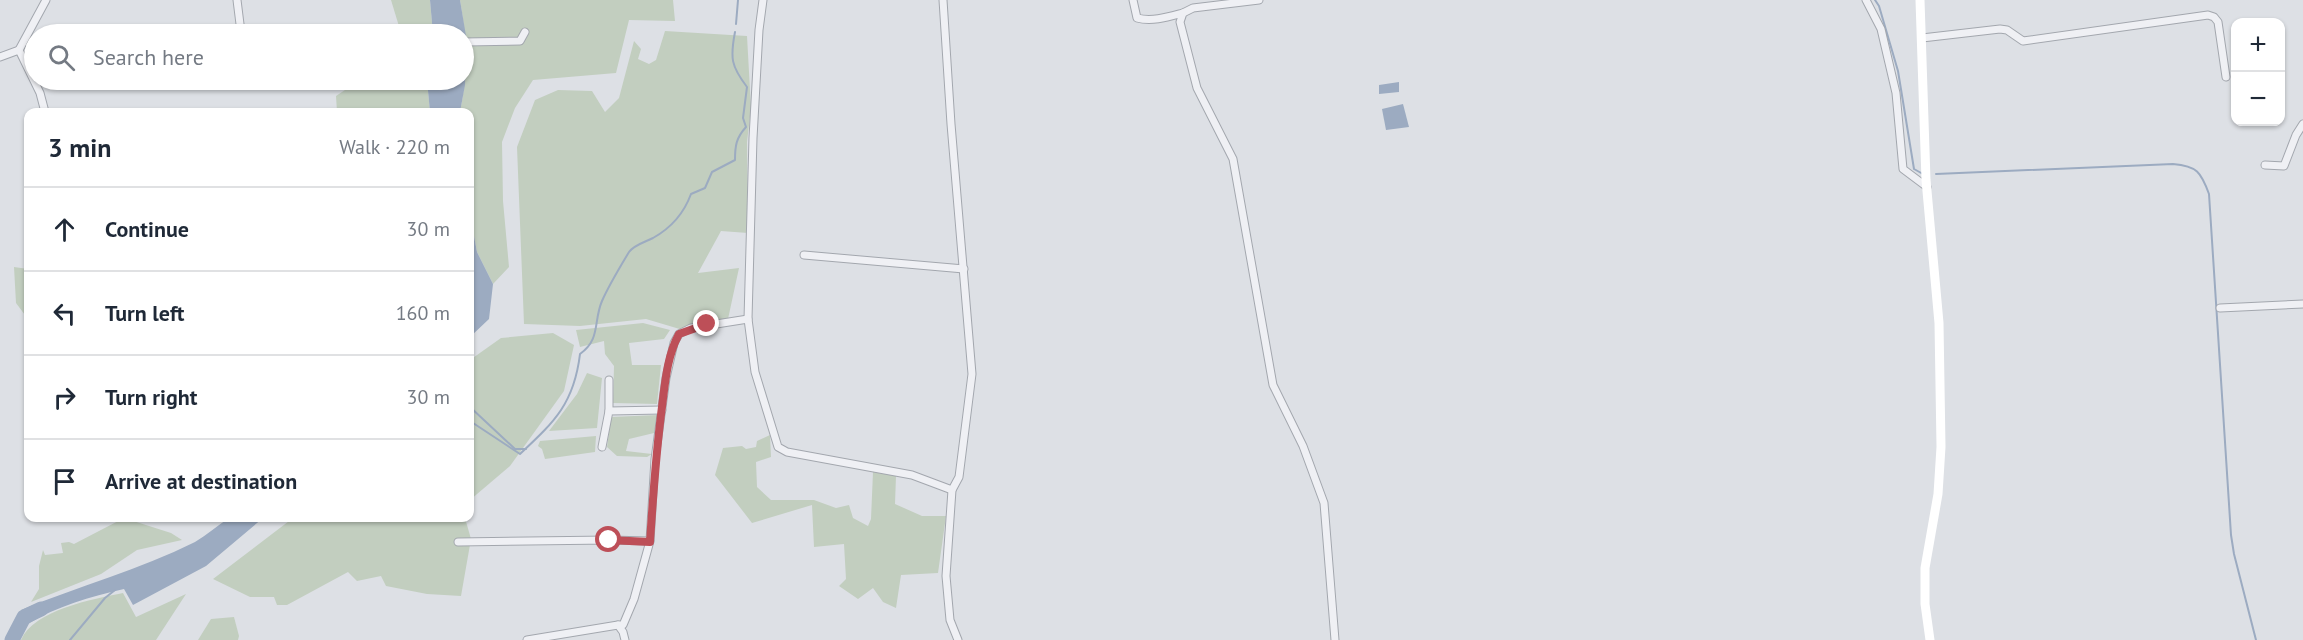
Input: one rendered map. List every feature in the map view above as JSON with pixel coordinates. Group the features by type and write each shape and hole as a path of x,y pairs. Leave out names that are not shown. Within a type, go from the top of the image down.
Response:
{"main road":[{"path":"1920,0 1927,187 1940,323 1941,447 1938,494 1925,568 1925,604 1930,640"}],"street":[{"path":"33,24 46,0"},
{"path":"237,0 241,24"},
{"path":"764,0 759,30 753,138 748,319 755,372 778,447 797,454 912,475 952,490"},
{"path":"943,0 972,374 959,477 952,490 946,576 950,620 958,640"},
{"path":"1133,0 1137,18 1140,19 1161,19 1184,13 1193,8 1259,0"},
{"path":"1866,0 1881,29 1896,93 1903,169 1927,187"},
{"path":"1184,13 1180,22 1197,88 1233,159 1273,386 1304,446 1324,503 1335,640"},
{"path":"1922,38 2000,29 2007,30 2023,41 2208,15 2214,17 2218,22 2226,76"},
{"path":"474,42 520,41 525,32"},
{"path":"0,57 19,50 24,41"},
{"path":"19,50 24,60"},
{"path":"39,90 44,108"},
{"path":"2265,165 2284,166 2303,124"},
{"path":"804,255 964,269"},
{"path":"2220,308 2303,304"},
{"path":"527,640 623,625 634,599 650,542 655,459 666,378 674,343 679,334 707,324 748,319"},
{"path":"602,447 609,411 609,380"},
{"path":"609,411 662,410"},
{"path":"458,542 609,540 650,542"},
{"path":"618,625 625,640"}],"green space":[{"path":"391,0 430,0 432,24 398,24"},
{"path":"460,0 673,0 675,21 629,20 616,73 533,80 515,108 502,142 503,201 509,267 493,284 477,252 474,236 474,108 461,108 463,90 474,90 474,24 463,24"},
{"path":"665,31 747,36 751,108 747,142 748,233 721,231 698,273 739,268 728,319 706,319 683,330 646,319 580,326 524,324 517,147 535,100 558,90 592,91 605,112 619,98 634,41 641,49 638,59 649,64 656,60"},
{"path":"345,90 428,90 430,108 337,108 336,96"},
{"path":"14,267 24,268 24,314 16,303"},
{"path":"643,323 670,330 664,339 629,343 632,365 661,365 657,404 613,403 614,366 605,354 604,341 580,347 576,330"},
{"path":"553,333 574,345 564,391 510,466 474,497 474,357 501,338"},
{"path":"587,373 602,378 597,428 549,431 577,394"},
{"path":"658,415 654,433 629,439 626,451 652,454 647,457 617,456 607,447 611,417"},
{"path":"770,435 771,457 756,462 757,487 771,500 814,500 836,508 849,505 853,518 868,526 871,519 873,472 896,476 895,504 922,516 946,516 938,573 901,575 896,608 883,602 873,588 858,599 839,586 846,579 844,544 814,547 812,505 752,523 715,475 723,448 756,447 757,441"},
{"path":"596,436 595,452 545,459 542,449 538,446 540,441"},
{"path":"116,522 137,522 171,533 182,540 137,550 101,574 31,602 39,589 39,566 43,550 45,555 63,553 61,543 74,544"},
{"path":"288,522 466,522 471,539 461,596 427,594 386,586 381,576 357,581 348,572 287,605 277,605 274,597 250,597 213,579"},
{"path":"123,593 136,617 186,594 156,640 21,640 38,621 51,614 81,603"},
{"path":"234,617 238,640 198,640 211,619"}],"water":[{"path":"430,0 460,0 464,24 432,24"},
{"path":"1399,82 1399,92 1379,94 1379,85"},
{"path":"428,90 464,90 461,108 430,108"},
{"path":"1403,104 1409,127 1386,130 1382,109"},
{"path":"474,236 477,252 493,284 489,319 474,333"},
{"path":"223,522 258,522 206,566 133,605 124,589 74,603 28,624 21,610 131,569 195,542"}],"waterway":[{"path":"736,24 738,0"},
{"path":"1875,0 1879,6 1898,71 1914,169 1923,174"},
{"path":"474,424 520,454 532,443 560,411 567,399 573,386 580,354 587,348 594,336 602,301 629,252 666,230 681,214 691,194 705,188 712,172 735,160 737,142 746,127 743,118 747,87 733,61 735,32"},
{"path":"1936,174 2173,164 2188,166 2200,175 2209,194 2231,535 2256,640"},
{"path":"474,411 515,449 526,449"},
{"path":"70,640 105,598 115,590"},
{"path":"12,640 24,617 41,609"}],"route":[{"path":"609,540 650,542 655,459 666,378 674,343 679,334 707,324"}]}
